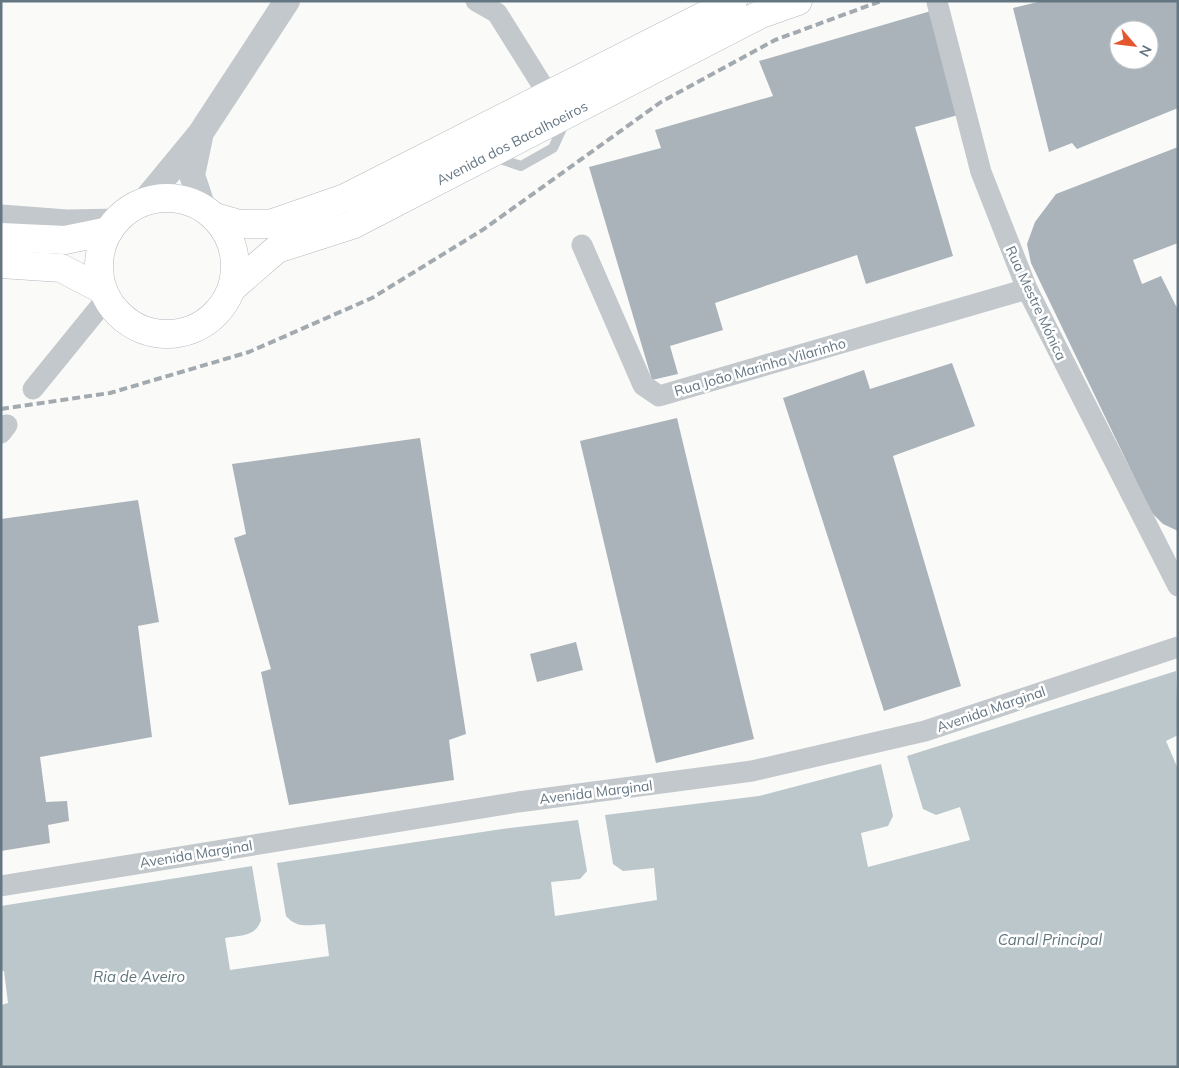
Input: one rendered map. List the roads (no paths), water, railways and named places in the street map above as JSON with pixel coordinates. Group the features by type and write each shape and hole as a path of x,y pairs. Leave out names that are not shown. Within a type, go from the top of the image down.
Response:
{"main road":[{"name":"Avenida dos Bacalhoeiros","path":"1,236 65,240 114,225 130,209 144,202 174,198 189,202 209,213 239,224 270,224 345,198 733,1"},
{"name":"Avenida dos Bacalhoeiros","path":"1,264 61,268 105,294 119,316 131,325 145,331 175,334 190,331 216,314 232,288 277,249 352,225 762,14 798,1"},
{"name":"Avenida dos Bacalhoeiros","path":"209,213 225,230 235,258 232,288"},
{"path":"105,294 99,260 102,244 114,225"}],"street":[{"path":"144,202 200,134 287,1"},
{"path":"476,1 497,13 549,96"},
{"name":"Rua Mestre Mónica","path":"937,2 981,172 1027,290 1178,586"},
{"path":"200,134 192,175 209,213"},
{"path":"1,215 114,225"},
{"name":"Rua João Marinha Vilarinho","path":"582,244 644,385 659,396 1027,290"},
{"path":"33,389 105,294"},
{"name":"Avenida Marginal","path":"1,886 518,802 752,771 925,731 1178,647"}],"water":[{"name":"Canal Principal","path":"1176,671 1178,735 1166,741 1178,769 1178,1067 1,1067 1,1005 8,1003 4,971 1,971 1,906 252,866 261,920 255,930 247,934 225,938 230,970 329,956 325,924 299,925 286,916 277,863 502,829 578,820 587,871 580,879 551,882 555,916 657,900 654,868 623,871 613,864 605,815 759,796 881,764 893,816 888,826 861,833 868,867 970,840 960,807 936,815 923,809 907,756"}],"railway":[{"path":"1,409 110,393 249,352 372,298 484,229 661,102 775,40 881,1"}],"water label":[{"name":"Ria de Aveiro","path":"139,976"}]}
